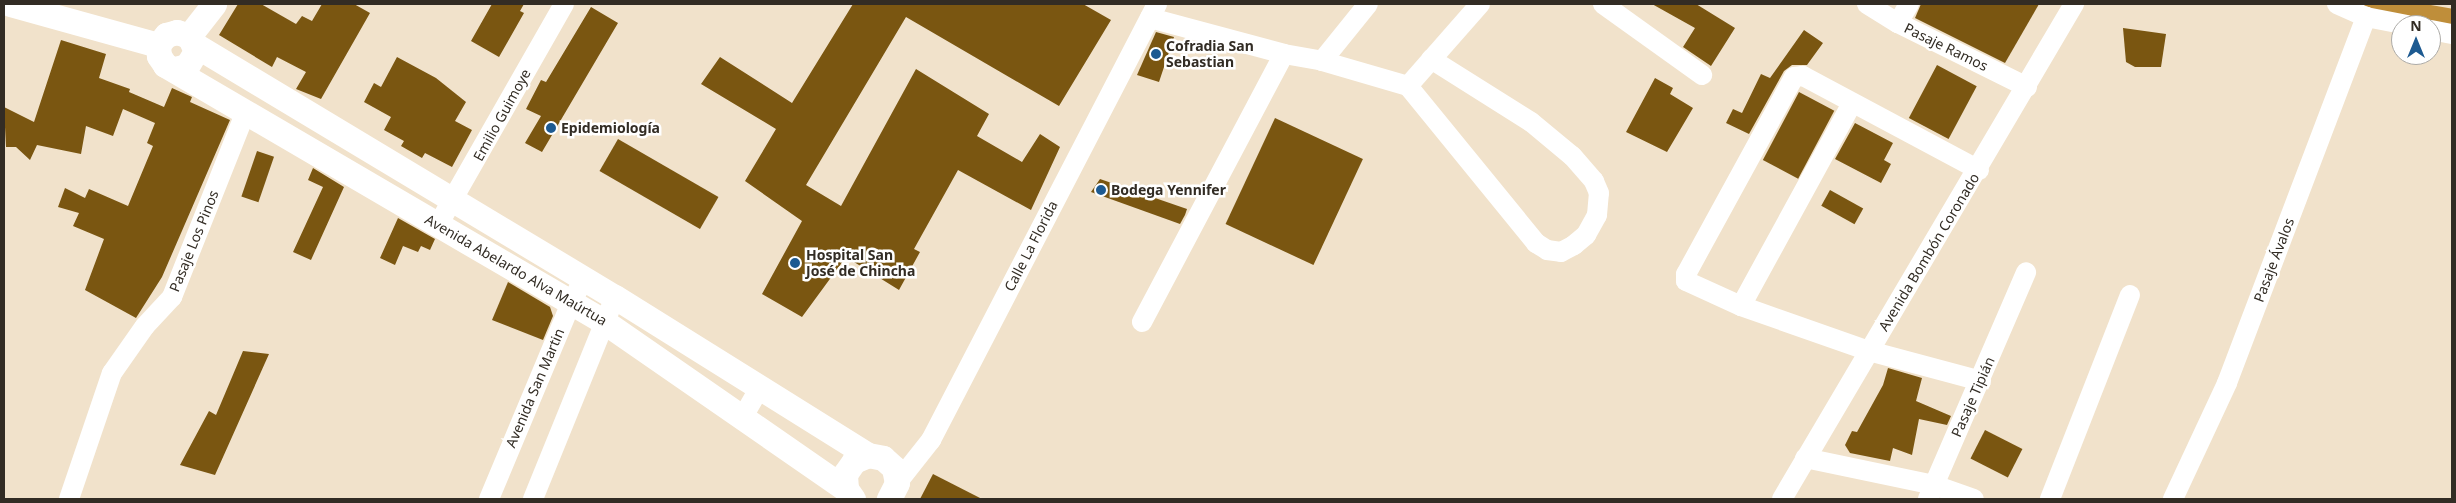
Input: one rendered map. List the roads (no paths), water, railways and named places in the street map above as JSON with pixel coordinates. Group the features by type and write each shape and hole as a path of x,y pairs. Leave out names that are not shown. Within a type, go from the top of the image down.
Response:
{"street":[{"path":"10,4 158,45"},
{"path":"158,45 161,61 175,69 191,62 192,41 214,4"},
{"name":"Emilio Guimoye","path":"438,224 454,202 564,4"},
{"path":"1322,61 1368,4"},
{"path":"1408,86 1480,4"},
{"path":"1603,4 1702,75"},
{"name":"Pasaje Ramos","path":"1868,4 1898,23 2027,86"},
{"path":"1898,23 1909,4"},
{"name":"Avenida Bombón Coronado","path":"1782,499 1804,458 1979,170 2074,4"},
{"path":"2337,4 2366,17 2391,22"},
{"path":"1153,11 1284,54 1322,61 1408,86 1536,243 1546,250 1561,252 1586,235 1597,215 1599,193 1594,181 1572,156 1531,122 1431,59"},
{"name":"Calle La Florida","path":"893,491 931,440 1153,11"},
{"name":"Pasaje Ávalos","path":"2173,499 2227,383 2366,17"},
{"path":"158,45 171,32 192,41"},
{"name":"Avenida Abelardo Alva Maúrtua","path":"192,41 454,202 584,279 868,455 889,462 893,491"},
{"path":"1142,322 1284,54"},
{"name":"Avenida Abelardo Alva Maúrtua","path":"175,69 603,321 744,415 850,494"},
{"path":"1979,170 1803,76 1789,81 1686,274 1686,281 1693,286 1740,306 1870,351 1982,381"},
{"path":"1740,306 1852,103"},
{"name":"Pasaje Los Pinos","path":"69,499 112,373 145,326 172,298 246,110"},
{"name":"Pasaje Tipián","path":"1931,492 1982,381 2026,272"},
{"name":"Avenida San Martin","path":"489,499 570,303 584,279"},
{"path":"2050,499 2130,295"},
{"path":"533,499 603,321 615,298"},
{"path":"744,415 760,387"},
{"path":"850,494 845,474 848,467 868,455"},
{"path":"1804,458 1931,492 1974,499"}],"waterway":[{"path":"2366,4 2452,19"}],"place":[{"name":"Cofradia San Sebastian","path":"1156,54"},
{"name":"Epidemiología","path":"551,128"},
{"name":"Bodega Yennifer","path":"1101,190"},
{"name":"Hospital San José de Chincha","path":"795,263"}]}
